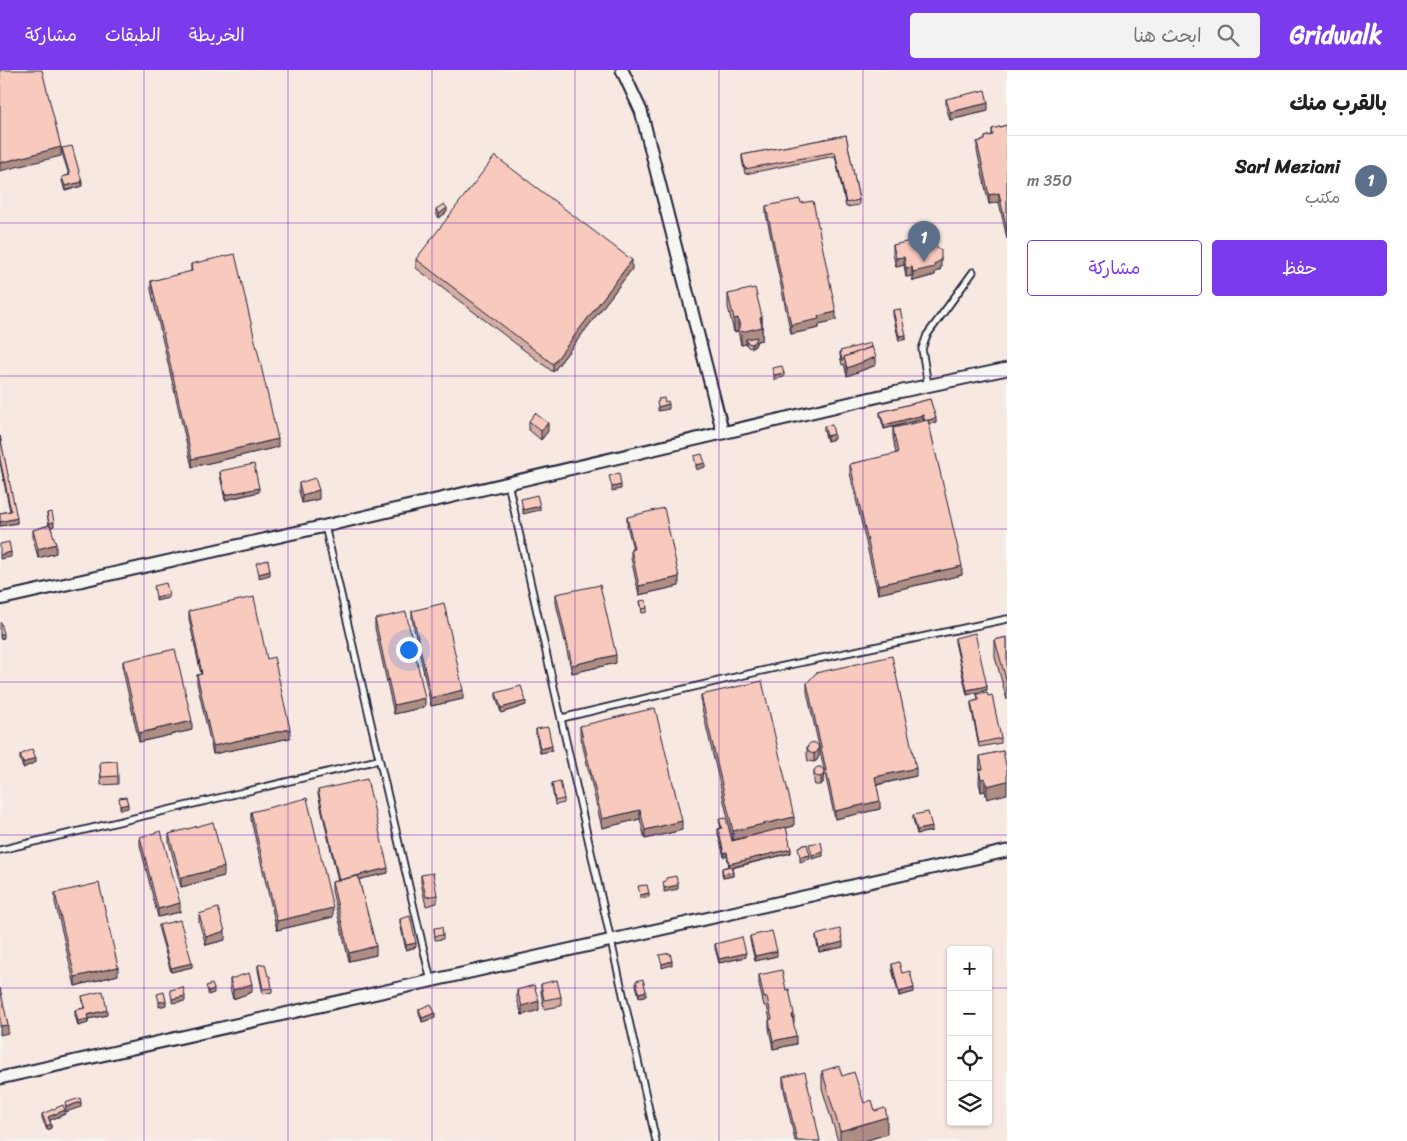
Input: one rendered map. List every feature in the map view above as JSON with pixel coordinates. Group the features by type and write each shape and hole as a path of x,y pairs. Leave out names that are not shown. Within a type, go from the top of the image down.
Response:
{"street":[{"path":"622,70 641,111 723,433"},
{"path":"0,599 1007,369"},
{"path":"0,1078 1007,851"}],"lane":[{"path":"928,386 922,349 927,335 973,272"},
{"path":"508,483 656,1141"},
{"path":"325,526 431,981"},
{"path":"562,718 770,670 1007,619"},
{"path":"0,850 378,760"}],"shaded area":[{"path":"0,70 1007,70 1007,1141 0,1141"}],"building":[{"path":"0,70 42,70 61,147 0,163"},
{"path":"985,90 988,103 950,112 946,99"},
{"path":"1007,125 1007,231 999,193 989,195 977,142 993,135 992,129"},
{"path":"846,135 859,200 846,203 835,152 745,169 742,155"},
{"path":"72,146 82,182 65,186 62,177 70,175 62,148"},
{"path":"495,156 632,260 553,364 416,259"},
{"path":"800,199 801,203 813,201 836,312 818,316 819,319 791,325 766,206"},
{"path":"444,204 447,208 439,214 436,209"},
{"path":"928,237 930,245 941,250 940,261 934,264 935,267 913,272 912,267 906,268 904,257 896,258 893,245"},
{"path":"235,254 278,439 192,459 151,281 192,271 191,264"},
{"path":"755,288 762,317 760,318 762,327 741,332 738,318 734,319 728,294"},
{"path":"900,309 906,335 899,336 893,310"},
{"path":"757,337 752,344 748,343 746,339"},
{"path":"870,343 871,347 844,357 844,360 842,360 840,351"},
{"path":"872,347 876,357 847,368 844,357"},
{"path":"782,366 784,373 774,375 772,368"},
{"path":"664,398 665,402 668,401 669,404 658,407 658,399"},
{"path":"930,399 936,418 925,421 923,415 884,425 880,412"},
{"path":"535,413 548,423 541,431 529,421"},
{"path":"928,420 962,566 878,585 850,464 898,453 893,428"},
{"path":"832,425 834,434 827,436 824,426"},
{"path":"0,436 17,518 0,522 0,513 11,511 0,459"},
{"path":"702,454 705,463 696,465 694,456"},
{"path":"254,464 259,488 225,495 220,471"},
{"path":"619,473 621,485 612,487 609,476"},
{"path":"315,478 319,490 302,495 299,483"},
{"path":"537,495 540,506 523,510 521,499"},
{"path":"664,508 679,577 639,586 631,549 634,549 627,517"},
{"path":"52,512 54,522 49,523 47,513"},
{"path":"50,525 56,544 38,549 33,530"},
{"path":"9,542 11,552 0,555 0,544"},
{"path":"268,560 270,571 259,574 256,563"},
{"path":"166,583 169,594 156,597 154,586"},
{"path":"600,585 616,655 572,665 556,594"},
{"path":"254,597 267,659 274,657 290,729 213,746 197,675 202,674 189,611"},
{"path":"646,600 647,608 642,609 640,601"},
{"path":"444,603 463,690 431,698 412,611"},
{"path":"406,612 425,698 394,705 375,619"},
{"path":"0,623 4,634 0,635"},
{"path":"975,633 987,686 967,690 955,638"},
{"path":"1007,637 1007,683 995,640"},
{"path":"175,649 192,721 139,733 123,661"},
{"path":"892,656 916,768 875,777 880,801 835,811 807,683 816,673"},
{"path":"762,681 794,817 733,831 701,695"},
{"path":"521,686 526,701 501,708 496,693"},
{"path":"987,692 988,696 992,695 1001,738 979,743 971,702 979,700 977,694"},
{"path":"655,708 682,821 645,830 640,810 602,819 580,726"},
{"path":"548,727 552,746 540,749 536,729"},
{"path":"813,742 819,748 813,754 807,748"},
{"path":"32,749 36,758 23,763 20,755"},
{"path":"1003,751 1007,781 987,786 985,778 981,779 979,770 983,769 980,756"},
{"path":"117,761 118,776 101,777 100,762"},
{"path":"817,767 821,767 824,772 823,776 817,777 814,774 814,770"},
{"path":"367,779 388,868 339,880 318,790"},
{"path":"560,781 564,799 555,801 552,783"},
{"path":"126,797 128,804 120,806 119,798"},
{"path":"307,798 333,908 277,921 251,812"},
{"path":"928,812 932,827 917,830 913,815"},
{"path":"726,818 732,841 786,827 791,849 729,864 727,852 724,853 718,829 722,828 719,819"},
{"path":"213,822 224,867 181,878 169,834"},
{"path":"161,831 180,903 158,909 140,837"},
{"path":"821,842 823,852 812,855 809,844"},
{"path":"807,844 810,855 800,857 798,847"},
{"path":"731,866 733,872 723,874 722,868"},
{"path":"433,873 437,895 426,897 421,875"},
{"path":"358,876 376,946 349,953 332,882"},
{"path":"676,876 678,885 664,888 663,882 666,881 666,878"},
{"path":"99,883 118,967 75,977 55,893"},
{"path":"647,885 649,893 640,895 638,886"},
{"path":"218,908 225,931 206,937 199,914"},
{"path":"410,916 416,943 406,945 400,919"},
{"path":"180,920 192,963 171,968 159,925"},
{"path":"442,927 443,935 435,936 434,928"},
{"path":"840,929 843,942 819,948 816,935"},
{"path":"772,931 777,951 755,956 750,936"},
{"path":"742,937 746,953 719,959 715,944"},
{"path":"670,953 672,961 662,964 659,955"},
{"path":"899,962 902,973 910,971 914,988 899,992 892,964"},
{"path":"265,964 272,988 263,989 258,965"},
{"path":"782,970 786,990 789,989 796,1036 773,1041 769,1020 772,1019 767,997 764,998 759,975"},
{"path":"249,973 252,984 233,990 230,979"},
{"path":"643,979 646,991 639,993 636,981"},
{"path":"557,980 561,997 544,1000 541,984"},
{"path":"212,984 214,989 208,991 206,986"},
{"path":"534,985 539,1001 522,1006 517,990"},
{"path":"183,987 185,996 172,999 170,990"},
{"path":"0,988 8,1025 0,1026"},
{"path":"103,991 107,1010 87,1015 88,1019 78,1021 75,1010 85,1008 82,996"},
{"path":"164,992 166,1001 159,1002 157,994"},
{"path":"431,1004 435,1013 422,1018 419,1009"},
{"path":"839,1066 842,1076 854,1072 864,1103 872,1100 875,1111 885,1108 887,1117 840,1131 822,1071"},
{"path":"805,1072 820,1141 797,1141 783,1077"},
{"path":"80,1098 81,1102 66,1107 65,1103"},
{"path":"63,1105 65,1110 48,1117 51,1124 47,1126 42,1114"}],"place":[{"name":"Sarl Meziani","path":"924,262"}]}
